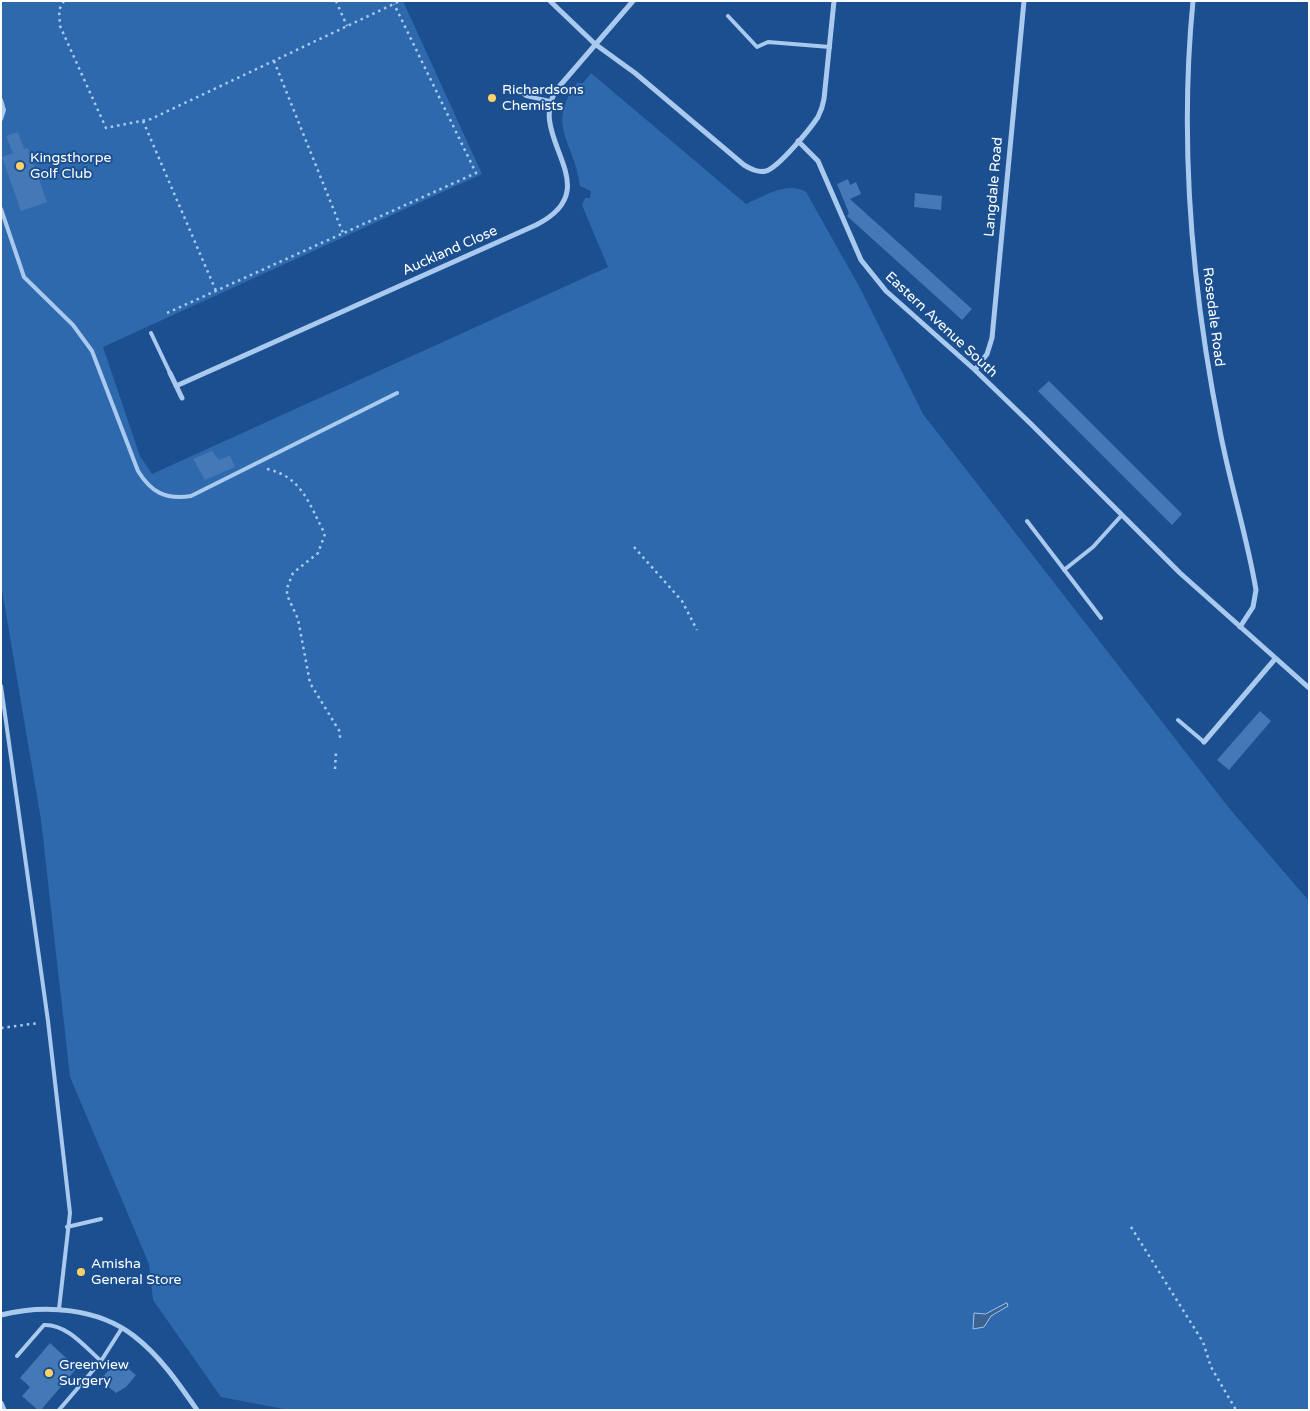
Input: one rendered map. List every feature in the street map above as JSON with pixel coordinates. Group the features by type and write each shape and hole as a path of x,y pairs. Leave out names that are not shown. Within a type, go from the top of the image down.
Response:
{"street":[{"path":"550,1 595,44 634,72 752,169 763,171 772,168 817,119 822,107 834,1"},
{"name":"Auckland Close","path":"176,386 536,225 554,214 566,197 568,179 564,159 549,128 550,101 556,88 633,1"},
{"name":"Langdale Road","path":"975,370 987,354 992,338 1024,1"},
{"name":"Rosedale Road","path":"1193,1 1189,52 1188,176 1199,309 1220,432 1256,590 1253,607 1240,627"},
{"name":"Eastern Avenue South","path":"798,140 818,161 861,260 886,291 975,370 1180,573 1309,688"},
{"path":"170,373 182,398"},
{"path":"1204,742 1275,659"},
{"path":"1,1315 31,1309 59,1309 97,1318 122,1328 147,1347 175,1379 197,1410"},
{"path":"1,1403 4,1410"}],"lane":[{"path":"728,16 756,47 768,42 830,47"},
{"path":"516,88 526,96 550,101"},
{"path":"1,100 4,110 1,119"},
{"path":"1,209 24,276 84,337 92,350 138,471 146,484 157,493 166,497 190,496 397,393"},
{"path":"151,333 170,373"},
{"path":"1064,570 1093,547 1121,516"},
{"path":"1027,521 1101,618"},
{"path":"1,686 48,1021 70,1213 59,1309"},
{"path":"1178,720 1204,742"},
{"path":"67,1227 101,1219"},
{"path":"17,1356 44,1325 53,1325 64,1329 102,1361"},
{"path":"59,1410 102,1361 122,1328"}],"path":[{"path":"64,1 59,10 60,26 106,128 151,119 400,1"},
{"path":"336,1 348,26"},
{"path":"167,313 476,173 394,4"},
{"path":"274,61 343,233"},
{"path":"143,121 216,291"},
{"path":"261,468 288,476 296,482 325,534 318,553 293,573 287,588 287,595 298,619 310,683 340,732 340,739"},
{"path":"634,547 682,601 697,630"},
{"path":"335,769 336,752"},
{"path":"1,1028 48,1021"},
{"path":"1131,1227 1203,1342 1211,1367 1236,1410"}],"shaded area":[{"path":"1,1 403,1 482,174 103,347 140,456 152,474 608,267 582,205 585,198 590,198 591,191 580,186 563,123 563,111 568,98 577,83 583,83 591,73 746,204 783,189 791,188 806,192 860,288 923,414 1229,808 1309,901 1309,1410 289,1410 221,1397 153,1300 149,1264 70,1077 41,820 1,584"},
{"path":"1007,1303 1008,1306 991,1316 984,1327 973,1329 974,1313 985,1314"}],"building":[{"name":"Kingsthorpe Golf Club","path":"18,132 24,149 28,148 47,202 21,211 2,157 13,153 6,136"},
{"path":"848,179 850,185 856,182 861,194 850,199 972,309 962,320 847,216 849,213 837,184"},
{"path":"915,193 942,196 941,210 914,207"},
{"path":"1049,381 1182,514 1172,525 1038,391"},
{"path":"212,451 219,460 230,455 235,467 205,480 193,459"},
{"path":"1260,711 1271,721 1229,770 1217,760"},
{"name":"Greenview Surgery","path":"50,1343 77,1368 41,1410 38,1410 22,1396 30,1387 20,1378"},
{"path":"118,1360 136,1375 126,1387 116,1393 100,1380"}],"place":[{"name":"Richardsons Chemists","path":"492,98"},
{"name":"Kingsthorpe Golf Club","path":"20,166"},
{"name":"Amisha General Store","path":"81,1272"},
{"name":"Greenview Surgery","path":"49,1373"}]}
